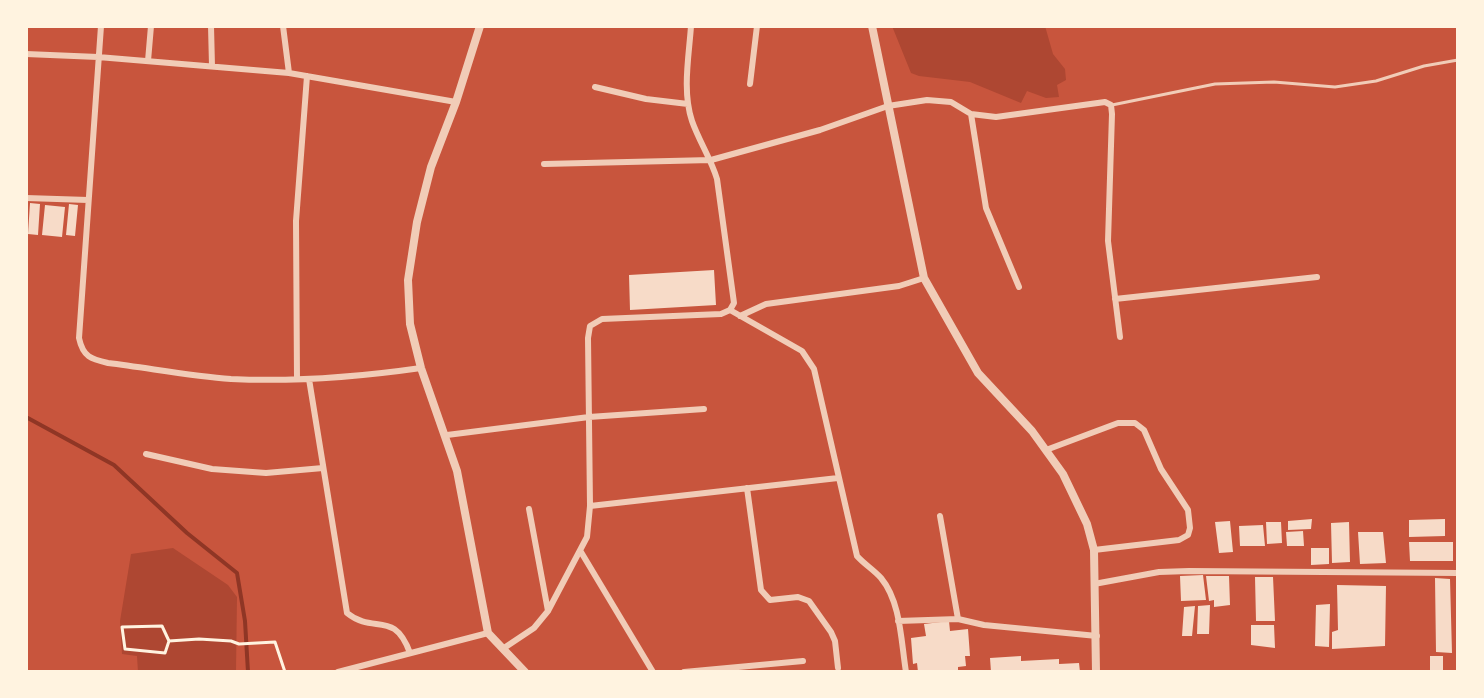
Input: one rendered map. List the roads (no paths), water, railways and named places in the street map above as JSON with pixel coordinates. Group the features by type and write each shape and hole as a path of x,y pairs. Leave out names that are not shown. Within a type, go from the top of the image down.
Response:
{"street":[{"path":"101,26 79,338 82,351 90,359 229,379 365,376 421,368"},
{"path":"148,61 151,26"},
{"path":"211,26 212,66"},
{"path":"283,26 289,73"},
{"path":"480,26 431,167 417,222 408,280 410,324 421,368 447,435 457,471 488,633 525,672"},
{"path":"504,648 534,628 548,611 587,537 590,506 590,326 602,319 721,314 730,310 734,303 717,179 692,121 688,104 691,26"},
{"path":"750,84 757,26"},
{"path":"872,26 924,278 978,373 1032,431 1063,474 1087,524 1094,550 1096,672"},
{"path":"26,54 289,73 456,102"},
{"path":"297,379 296,221 307,76"},
{"path":"595,87 646,99 688,104"},
{"path":"544,164 711,160 820,130 888,106 927,100 951,102 971,114 996,117 1105,102 1111,105 1108,241 1120,337"},
{"path":"971,114 986,208 1019,287"},
{"path":"26,198 88,200"},
{"path":"1115,299 1317,277"},
{"path":"740,316 766,304 899,286 924,278"},
{"path":"730,310 802,351 808,359 818,382 857,556 890,591 906,672"},
{"path":"309,379 347,613 356,621 391,626 398,630 410,653"},
{"path":"447,435 589,417 704,409"},
{"path":"1046,450 1118,423 1135,423 1144,430 1161,469 1188,510 1188,535 1179,540 1094,550"},
{"path":"146,454 212,469 266,473 323,468"},
{"path":"590,506 838,478"},
{"path":"747,488 761,590 770,600 798,597 809,601 831,632 838,668"},
{"path":"529,509 548,611"},
{"path":"940,516 958,619"},
{"path":"581,552 653,672"},
{"path":"1094,584 1159,572 1189,571 1458,573"},
{"path":"898,621 958,619 984,625 1097,636"},
{"path":"338,672 357,670 488,633"},
{"path":"684,672 803,661"}],"lane":[{"path":"1111,105 1215,84 1274,82 1335,87 1376,81 1424,66 1458,60"}],"waterway":[{"path":"26,417 114,465 187,533 237,573 245,621 248,672"}]}
